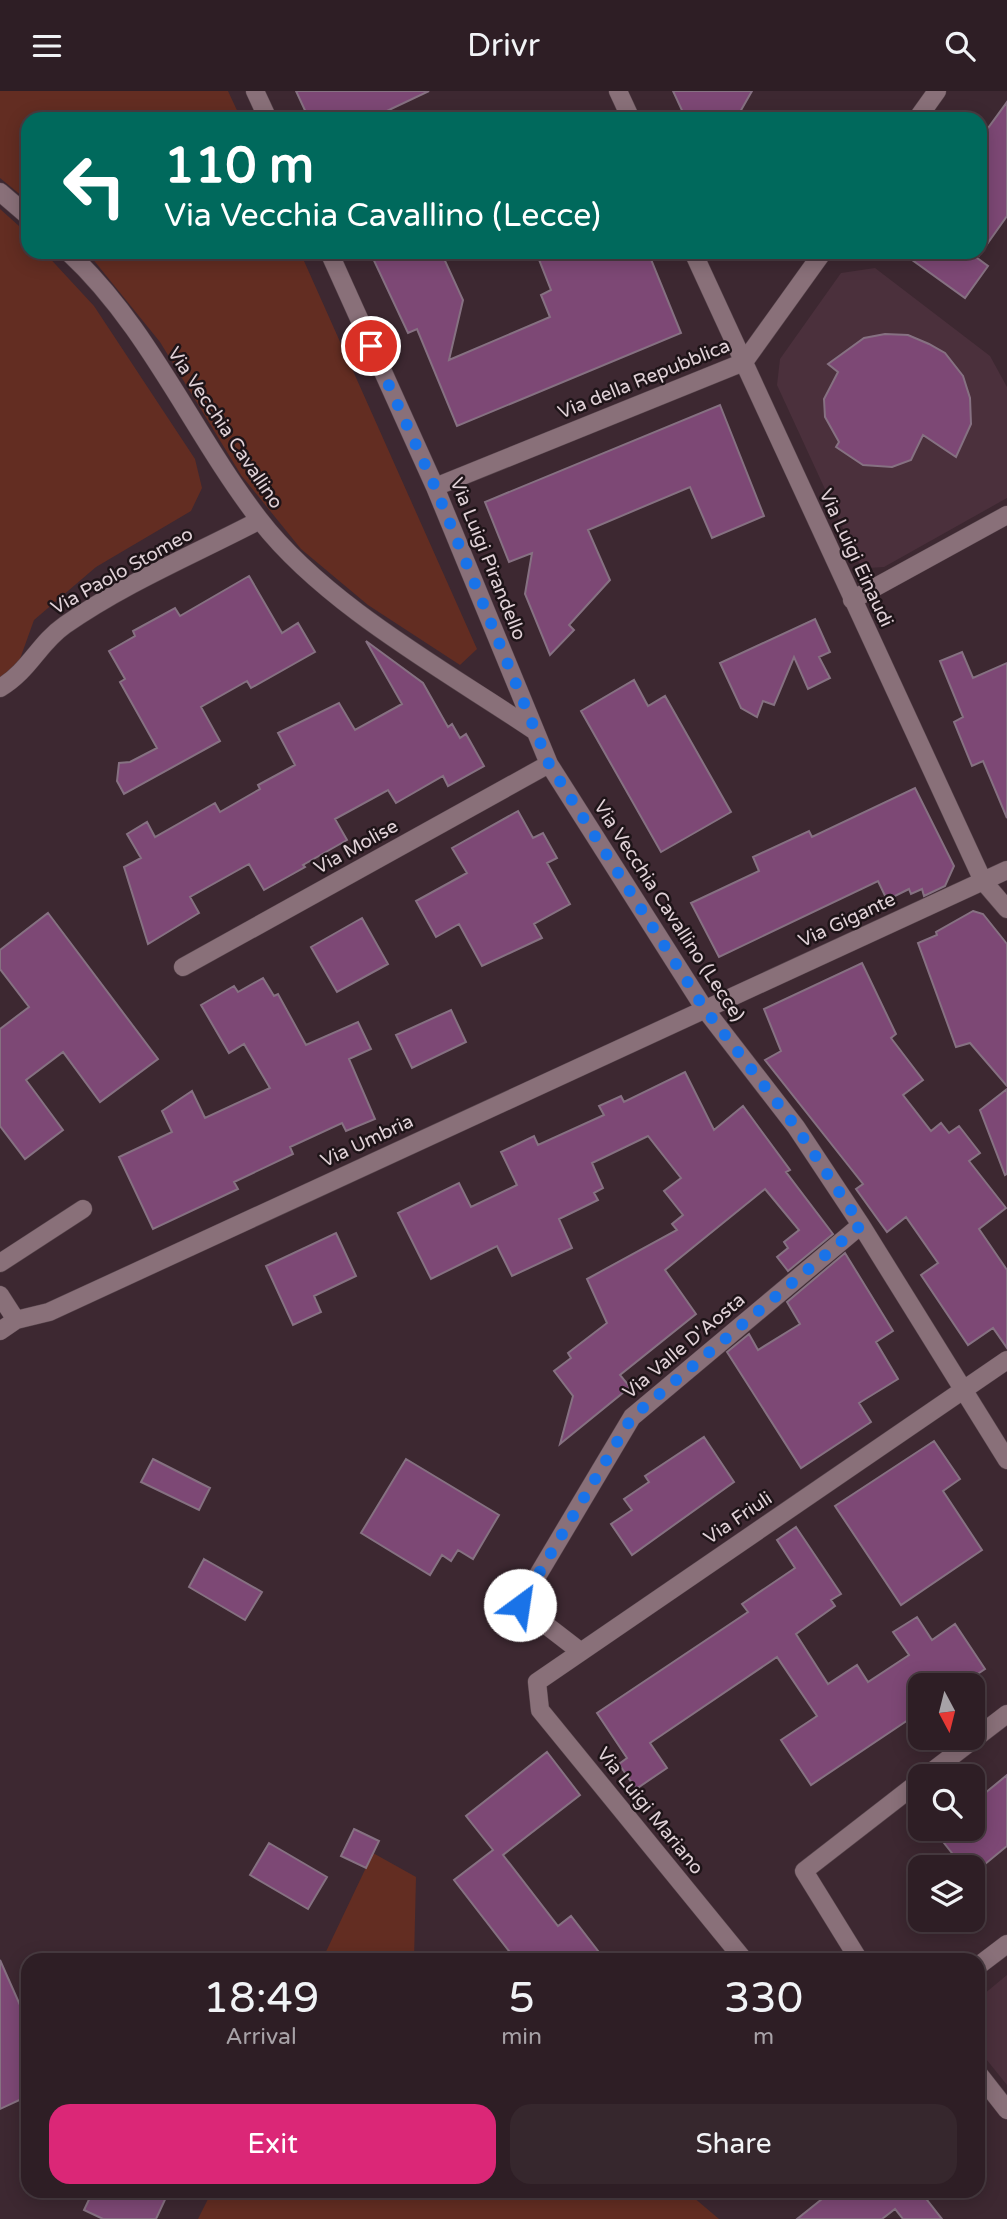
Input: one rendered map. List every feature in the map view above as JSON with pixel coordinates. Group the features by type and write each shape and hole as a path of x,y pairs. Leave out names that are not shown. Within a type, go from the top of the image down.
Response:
{"street":[{"path":"256,91 265,112"},
{"path":"618,91 628,112"},
{"path":"922,112 937,91"},
{"path":"0,192 21,210"},
{"name":"Via Vecchia Cavallino","path":"74,259 121,311 219,463 260,520 327,588 535,731"},
{"name":"Via Luigi Pirandello","path":"332,259 435,487 535,731"},
{"name":"Via Luigi Einaudi","path":"696,259 984,881 1007,909"},
{"name":"Via della Repubblica","path":"435,487 744,362 818,259"},
{"path":"852,600 1007,515"},
{"name":"Via Paolo Stomeo","path":"0,688 20,675 53,633 82,613 260,520"},
{"name":"Via Vecchia Cavallino (Lecce)","path":"535,731 549,764 704,1008 796,1127 861,1225 1007,1460"},
{"name":"Via Molise","path":"183,967 549,764"},
{"name":"Via Gigante","path":"704,1008 1007,870"},
{"name":"Via Umbria","path":"0,1331 16,1321 49,1312 704,1008"},
{"path":"0,1263 83,1209"},
{"name":"Via Valle D'Aosta","path":"581,1651 520,1605 632,1417 861,1225"},
{"path":"0,1295 16,1321"},
{"name":"Via Friuli","path":"537,1682 1007,1360"},
{"name":"Via Luigi Mariano","path":"537,1682 540,1710 738,1953"},
{"path":"942,1764 1007,1714"},
{"path":"855,1953 804,1871 908,1790"},
{"path":"985,1961 1007,1944"},
{"path":"985,2082 1007,2110"}],"shaded area":[{"path":"0,91 228,91 238,112 21,112 21,195 0,178"},
{"path":"0,209 21,228 21,259 50,259 94,306 195,459 202,488 191,511 96,567 34,620 16,670 0,679"},
{"path":"93,259 303,259 477,649 460,665 368,605 301,549 241,475 160,342"},
{"path":"875,268 990,356 1007,387 1007,498 884,567 868,568 859,563 777,385 780,359 841,273"},
{"path":"373,1853 416,1877 414,1953 325,1953"},
{"path":"1007,1975 1007,2085 985,2058 985,1993"},
{"path":"208,2198 694,2198 719,2219 198,2219"}],"building":[{"path":"296,91 429,91 385,112 306,112"},
{"path":"673,91 752,91 740,112 683,112"},
{"path":"1007,102 1007,216 987,244 987,129"},
{"path":"373,259 444,259 463,300 449,360 550,317 541,295 551,290 539,259 651,259 681,333 457,426 417,329 408,333"},
{"path":"911,259 978,259 988,266 965,298"},
{"path":"885,334 908,335 929,344 945,353 963,376 970,398 971,424 956,457 923,435 911,460 892,467 863,465 836,447 839,442 825,417 824,399 838,372 828,364 864,338"},
{"path":"720,405 764,516 712,538 690,487 588,530 610,580 569,625 574,630 550,655 525,594 532,553 509,562 485,502"},
{"path":"249,576 282,633 298,623 315,652 251,688 247,681 201,707 220,741 124,794 117,781 119,763 130,762 157,748 120,682 125,679 109,651 135,636 133,631 175,608 180,616"},
{"path":"815,619 830,652 819,657 830,678 808,689 794,657 774,705 763,701 757,717 741,708 720,663"},
{"path":"366,641 423,683 448,727 452,724 460,738 466,734 484,766 448,786 443,776 396,803 388,790 335,819 347,840 303,865 305,867 264,890 249,864 190,897 199,913 148,944 124,867 141,858 127,834 147,822 155,837 215,803 220,812 260,789 258,785 295,765 278,733 339,703 355,730 402,704"},
{"path":"962,652 973,678 1007,663 1007,818 983,761 972,766 954,722 963,717 940,661"},
{"path":"634,680 648,706 665,696 731,812 661,852 581,711"},
{"path":"915,788 954,866 945,886 924,896 922,889 911,894 909,889 887,900 878,881 719,957 691,903 759,871 753,857 809,831 812,837"},
{"path":"518,811 533,838 543,833 557,858 547,863 570,904 534,924 542,938 482,966 459,924 436,937 416,901 467,873 452,848"},
{"path":"973,911 983,914 1007,944 1007,1086 970,1043 956,1047 918,943 937,935 936,932"},
{"path":"48,913 158,1059 100,1102 63,1052 26,1080 63,1130 25,1159 0,1126 0,1029 29,1007 0,969 0,950"},
{"path":"362,918 388,964 337,992 311,947"},
{"path":"862,963 896,1034 891,1038 923,1080 903,1095 931,1131 941,1123 949,1133 959,1126 980,1153 969,1161 1006,1208 979,1229 1007,1270 1007,1348 993,1328 968,1345 921,1275 938,1263 906,1217 887,1232 856,1189 863,1184 765,1060 781,1051 764,1009"},
{"path":"263,978 274,996 278,994 306,1045 358,1022 371,1049 349,1059 375,1119 346,1131 342,1123 290,1147 293,1154 234,1182 238,1189 153,1229 119,1157 172,1132 162,1111 192,1091 205,1118 270,1088 244,1044 229,1053 201,1005 234,986 238,992"},
{"path":"451,1010 466,1042 412,1068 396,1035"},
{"path":"685,1072 714,1130 743,1106 790,1170 786,1172 833,1234 788,1271 777,1257 788,1248 784,1242 799,1230 765,1189 665,1270 696,1314 620,1375 630,1387 560,1444 573,1396 554,1371 571,1358 568,1353 607,1323 587,1279 677,1230 672,1224 683,1215 664,1191 681,1178 648,1136 592,1163 603,1188 594,1193 598,1200 559,1219 572,1248 512,1276 497,1246 431,1279 398,1213 459,1183 471,1207 517,1185 501,1152 534,1136 538,1145 604,1115 599,1106 621,1096 624,1102"},
{"path":"1007,1089 1007,1174 1005,1175 980,1110"},
{"path":"336,1233 356,1276 314,1296 321,1312 293,1325 266,1266"},
{"path":"845,1253 893,1331 876,1342 898,1379 859,1403 871,1422 801,1468 727,1352 749,1334 758,1350 800,1324 787,1302"},
{"path":"704,1437 734,1482 632,1555 611,1524 632,1510 624,1499 649,1482 645,1476"},
{"path":"934,1441 960,1479 943,1491 982,1550 901,1605 835,1506"},
{"path":"153,1459 210,1488 199,1510 141,1482"},
{"path":"406,1459 499,1515 473,1559 458,1550 451,1561 442,1555 430,1575 361,1533"},
{"path":"796,1527 841,1594 831,1600 835,1606 796,1634 828,1684 857,1665 868,1682 909,1655 893,1632 917,1617 932,1640 955,1624 985,1669 979,1673 908,1673 908,1720 811,1785 781,1740 817,1716 777,1657 650,1743 667,1768 636,1789 619,1764 627,1758 597,1713 748,1612 742,1604 795,1568 777,1540"},
{"path":"204,1559 262,1592 245,1620 189,1587"},
{"path":"547,1752 580,1795 503,1855 558,1926 571,1916 600,1953 511,1953 454,1880 493,1850 466,1816"},
{"path":"1007,1775 1007,1846 985,1864 985,1855 954,1855 942,1841 985,1841 985,1793"},
{"path":"354,1829 379,1841 366,1868 341,1856"},
{"path":"269,1843 327,1877 308,1909 250,1875"},
{"path":"0,1960 21,2007 21,2099 0,2109"},
{"path":"90,2198 166,2198 156,2219 103,2219 84,2210"},
{"path":"823,2198 926,2198 942,2219 903,2219 895,2209 882,2219 797,2219"}],"route":[{"path":"371,346 435,487 549,764 704,1008 796,1127 861,1225 632,1417 520,1605"}]}
